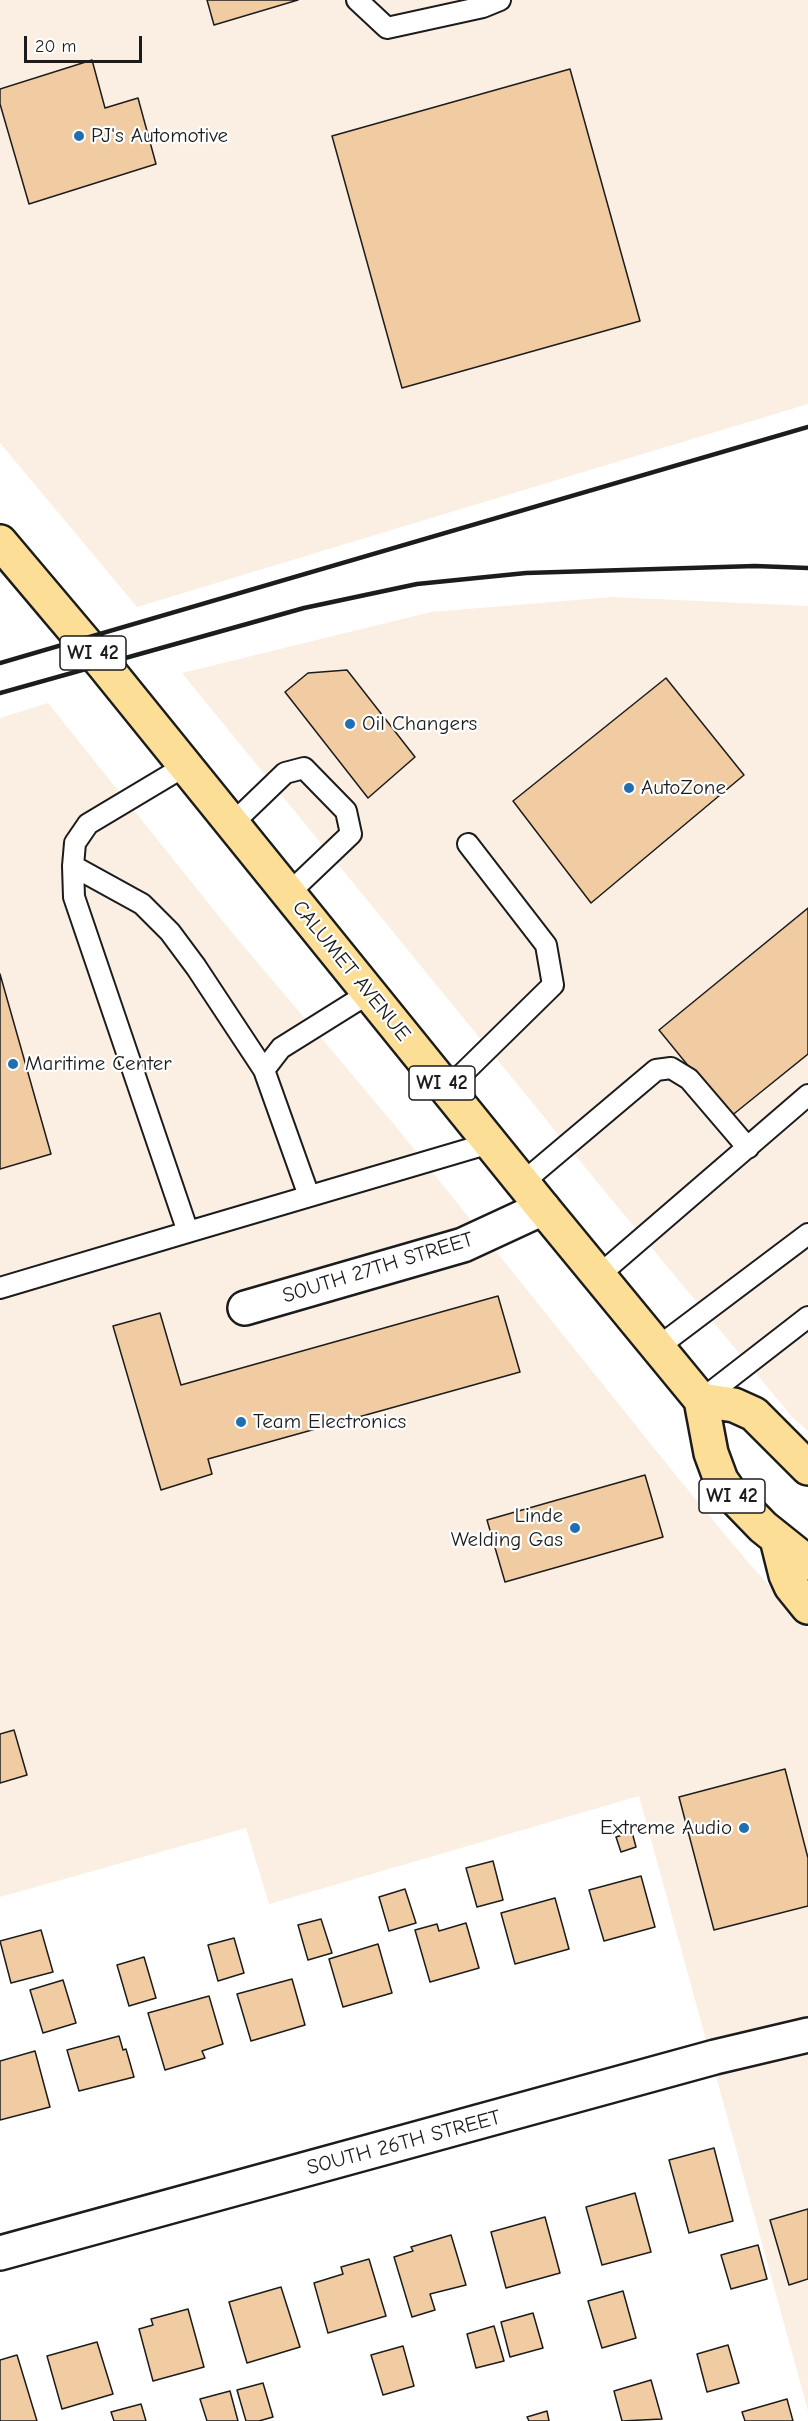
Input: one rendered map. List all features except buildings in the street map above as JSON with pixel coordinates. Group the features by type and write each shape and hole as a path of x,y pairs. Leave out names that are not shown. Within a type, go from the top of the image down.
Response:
{"main road":[{"name":"CALUMET AVENUE","path":"0,542 701,1400 709,1445 721,1480 748,1513 808,1563"},
{"path":"701,1400 734,1405 754,1414 808,1468"},
{"path":"777,1539 791,1586 808,1607"}],"street":[{"name":"SOUTH 27TH STREET","path":"245,1308 462,1245 543,1208"},
{"name":"SOUTH 26TH STREET","path":"0,2253 715,2058 808,2035"}],"lane":[{"path":"357,0 387,28 483,7 500,0"},
{"path":"185,766 88,824 75,843 73,866 74,897 188,1232"},
{"path":"232,824 285,773 304,768 346,811 351,834 288,894"},
{"path":"447,1089 553,985 546,945 468,844"},
{"path":"73,866 142,904 170,932 196,967 264,1070 309,1196"},
{"path":"264,1070 281,1048 369,993"},
{"path":"522,1183 656,1070 671,1068 689,1079 748,1148"},
{"path":"598,1275 808,1095"},
{"path":"0,1288 490,1143"},
{"path":"658,1347 808,1234"},
{"path":"701,1400 808,1317"}],"shaded area":[{"path":"0,0 808,0 808,404 137,607 0,443"},
{"path":"612,597 808,606 808,1431 793,1418 597,1182 182,673 431,612"},
{"path":"48,703 225,924 393,1123 674,1473 747,1561 808,1629 808,2411 639,1796 269,1904 246,1828 0,1897 0,718"}],"railway":[{"path":"0,663 808,427"},
{"path":"0,693 304,608 417,584 526,573 755,566 808,568"}],"place":[{"name":"PJ's Automotive","path":"79,136"},
{"name":"Oil Changers","path":"350,724"},
{"name":"AutoZone","path":"629,788"},
{"name":"Maritime Center","path":"13,1064"},
{"name":"Team Electronics","path":"241,1422"},
{"name":"Linde Welding Gas","path":"575,1528"},
{"name":"Extreme Audio","path":"744,1828"}]}
